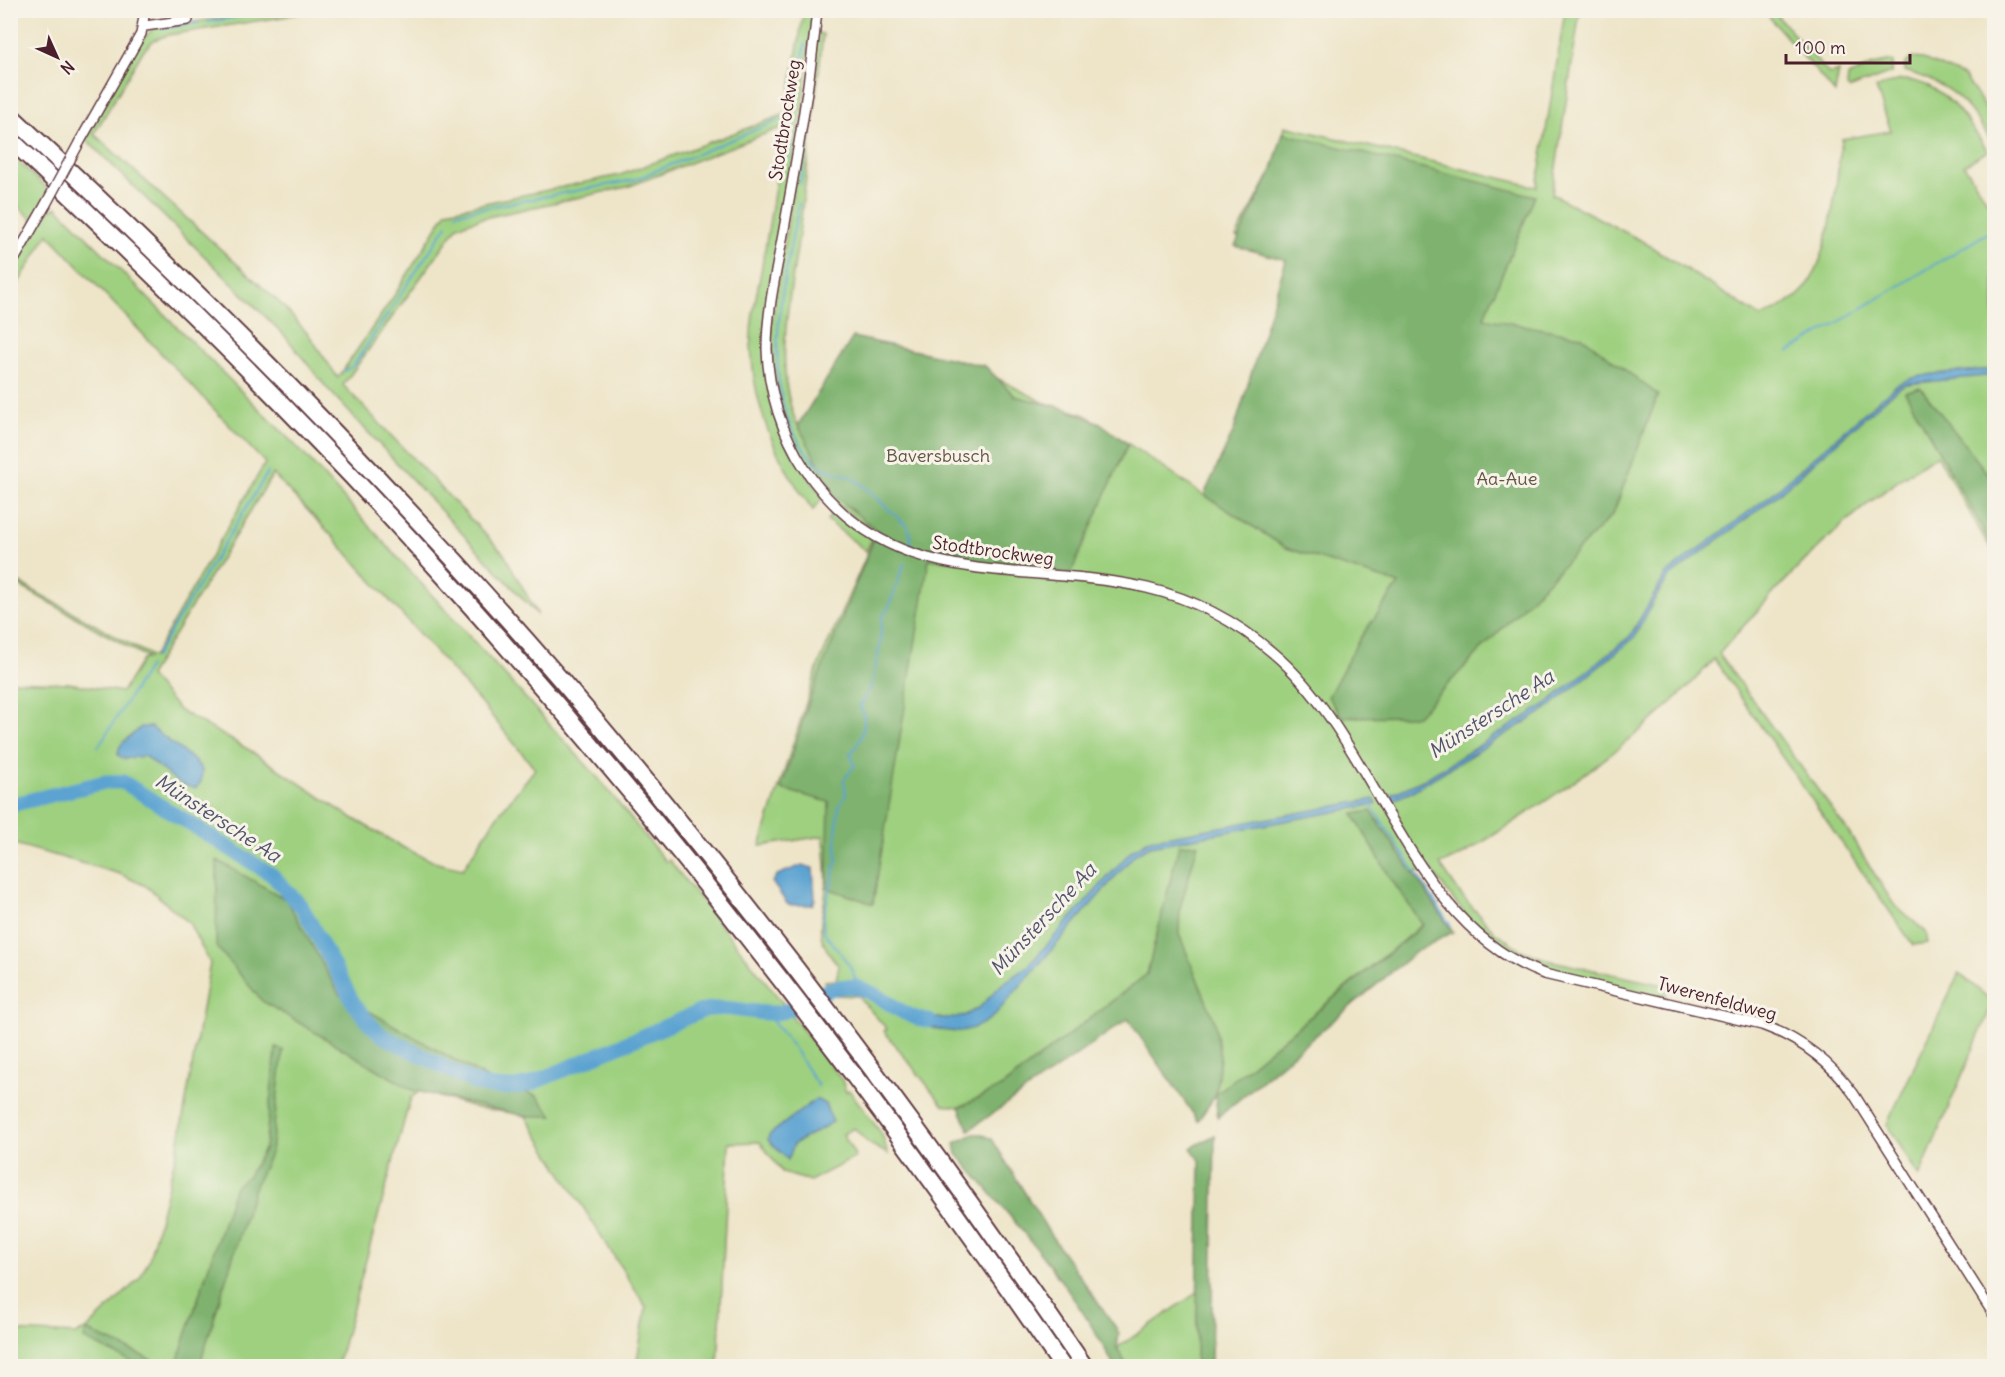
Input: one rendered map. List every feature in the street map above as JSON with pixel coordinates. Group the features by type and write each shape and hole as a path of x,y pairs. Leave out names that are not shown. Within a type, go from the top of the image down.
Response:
{"highway":[{"path":"10,115 206,300 401,501 561,680 766,929 855,1045 948,1171 1084,1366"},
{"path":"10,139 187,307 391,518 573,723 750,939 840,1055 932,1179 1062,1366"}],"street":[{"path":"10,267 145,26 145,10"},
{"name":"Stodtbrockweg","path":"817,10 804,116 771,302 767,350 773,395 779,416 797,457 815,484 830,501 861,528 909,554 958,566 1139,587 1179,598 1224,618 1271,651 1307,686 1329,714 1375,791"},
{"path":"145,26 188,20"},
{"name":"Twerenfeldweg","path":"1375,791 1433,881 1468,926 1487,944 1516,963 1555,977 1762,1025 1788,1036 1833,1068 1853,1093 1995,1315"}],"green space":[{"path":"268,11 305,11 289,16 168,35 154,40 143,51 94,134 281,304 309,335 338,378 394,296 447,211 620,175 786,114 804,11 814,11 801,115 765,325 771,402 783,438 823,498 813,510 788,472 768,432 756,389 751,343 783,127 627,187 479,219 458,226 343,385 504,554 538,615 326,387 285,336 86,139 138,44 154,28"},
{"name":"Aa-Aue","path":"1565,11 1580,11 1552,194 1642,241 1761,317 1797,296 1807,286 1815,271 1832,216 1842,139 1891,131 1876,88 1903,80 1931,87 1943,95 1963,116 1988,151 1964,165 1994,212 1994,555 1937,455 1876,497 1820,546 1719,654 1847,830 1894,905 1926,932 1928,943 1913,945 1714,659 1657,716 1594,767 1459,857 1440,864 1461,895 1495,932 1523,951 1552,961 1668,986 1666,997 1581,980 1518,959 1503,950 1472,922 1430,868 1393,881 1423,924 1215,1095 1220,1057 1153,975 1002,1086 981,1099 959,1107 943,1105 884,1031 887,1029 860,996 834,995 830,990 789,1012 842,1080 846,1092 849,1090 882,1134 888,1154 868,1143 854,1128 843,1134 856,1157 810,1181 783,1173 760,1142 729,1143 718,1366 636,1366 646,1307 525,1115 477,1108 420,1091 411,1098 408,1107 337,1366 11,1366 11,1331 76,1334 86,1330 139,1279 149,1260 178,1147 210,963 189,923 146,886 120,874 11,843 11,681 69,683 122,692 142,660 148,658 11,581 11,578 153,657 265,463 48,234 11,295 11,274 45,213 57,207 300,450 599,779 666,862 669,860 785,1006 826,986 824,981 836,980 839,966 824,945 820,928 826,882 824,836 760,846 818,666 878,529 864,521 875,529 873,532 840,506 814,477 791,438 778,397 774,375 771,327 818,33 823,34 786,329 786,382 791,407 800,430 856,339 972,365 1043,402 1086,415 1205,496 1235,436 1289,252 1236,237 1280,155 1285,126 1537,187","holes":["273,474 332,536 482,704 535,769 495,819 463,869 437,863 406,849 349,816 251,751 179,710 149,676"]},
{"path":"1764,11 1773,11 1829,74 1839,71 1835,93"},
{"path":"1912,58 1923,59 1964,76 1994,120 1989,128 1994,138 1994,146 1976,118 1958,98 1936,83 1905,71 1905,64"},
{"path":"1891,61 1893,63 1891,73 1849,89 1847,87 1848,76 1873,65"},
{"path":"1283,133 1535,196 1484,318 1581,336 1658,395 1613,514 1417,716 1342,717 1328,697 1360,638 1399,584 1286,548 1204,495 1234,430 1286,260 1235,246 1272,170"},
{"path":"11,155 49,190 33,220 11,200"},
{"name":"Baversbusch","path":"853,337 985,366 1015,396 1066,409 1100,423 1128,444 1071,573 929,559 873,904 827,888 829,802 781,789 810,698 877,531 835,496 798,425"},
{"path":"1920,387 1994,482 1994,554 1983,529 1905,392"},
{"path":"835,511 872,539 866,551 827,520"},
{"path":"1371,811 1453,932 1417,951 1218,1117 1215,1096 1198,1121 1128,1019 969,1130 959,1107 1001,1087 1147,974 1179,845 1198,844 1180,908 1179,934 1215,1022 1220,1057 1216,1094 1423,925 1391,879 1353,814"},
{"path":"217,860 287,900 339,994 490,1080 537,1096 553,1116 525,1116 412,1090 262,1001 216,946"},
{"path":"1959,973 1993,1002 1919,1177 1887,1124"},
{"path":"276,1048 283,1050 271,1152 254,1188 200,1364 176,1366 235,1186 248,1176 265,1148"},
{"path":"974,1134 982,1134 992,1139 1050,1234 1116,1328 1119,1334 1117,1348 1127,1366 1114,1366 1062,1282 1021,1229 957,1154 955,1143"},
{"path":"1215,1135 1211,1366 1196,1366 1200,1160 1191,1148"},
{"path":"1198,1292 1196,1366 1127,1366 1117,1348"},
{"path":"86,1330 165,1366 140,1366 84,1339"}],"water":[{"path":"1994,369 1994,375 1906,384 1898,388 1775,497 1669,577 1634,638 1547,709 1409,793 1388,802 1386,797 1425,779 1546,704 1613,650 1630,636 1666,574 1772,494 1896,385 1917,377"},
{"path":"141,727 151,727 196,762 202,770 201,782 196,788 181,784 144,756 124,759 118,755 123,742"},
{"path":"1374,799 1377,804 1151,846 1136,853 994,1016 964,1031 932,1028 910,1019 914,1015 955,1018 980,1007 1002,984 1028,966 1132,850 1149,840"},
{"path":"802,865 813,868 815,899 812,905 788,905 772,882 777,875"},
{"path":"816,1099 825,1104 833,1122 794,1144 788,1160 768,1140 769,1135"}],"waterway":[{"path":"208,22 283,10"},
{"path":"162,29 199,23"},
{"path":"794,114 805,44"},
{"path":"800,184 814,94"},
{"path":"456,213 634,180 784,118"},
{"path":"788,159 793,125"},
{"path":"799,203 781,300 778,335 778,369 783,402 794,432 812,459 821,467 846,475 864,486 907,526 911,535 910,543"},
{"path":"344,371 353,366 447,225"},
{"path":"1789,352 1994,229"},
{"path":"155,657 268,472"},
{"path":"859,988 850,966 824,932 823,918 837,859 836,835 839,806 846,795 844,780 855,765 850,754 863,731 864,718 860,706 871,687 880,645 882,617 888,609 904,564"},
{"path":"98,747 149,666"},
{"name":"Münstersche Aa","path":"10,805 105,782 123,782 272,875 302,907 354,1004 383,1036 482,1085 502,1088 530,1084 704,1010 725,1008 764,1013 782,1012 838,987 848,986 868,991 910,1016 929,1021"},
{"path":"1371,805 1450,925"},
{"path":"765,1012 791,1044 818,1086"}]}
